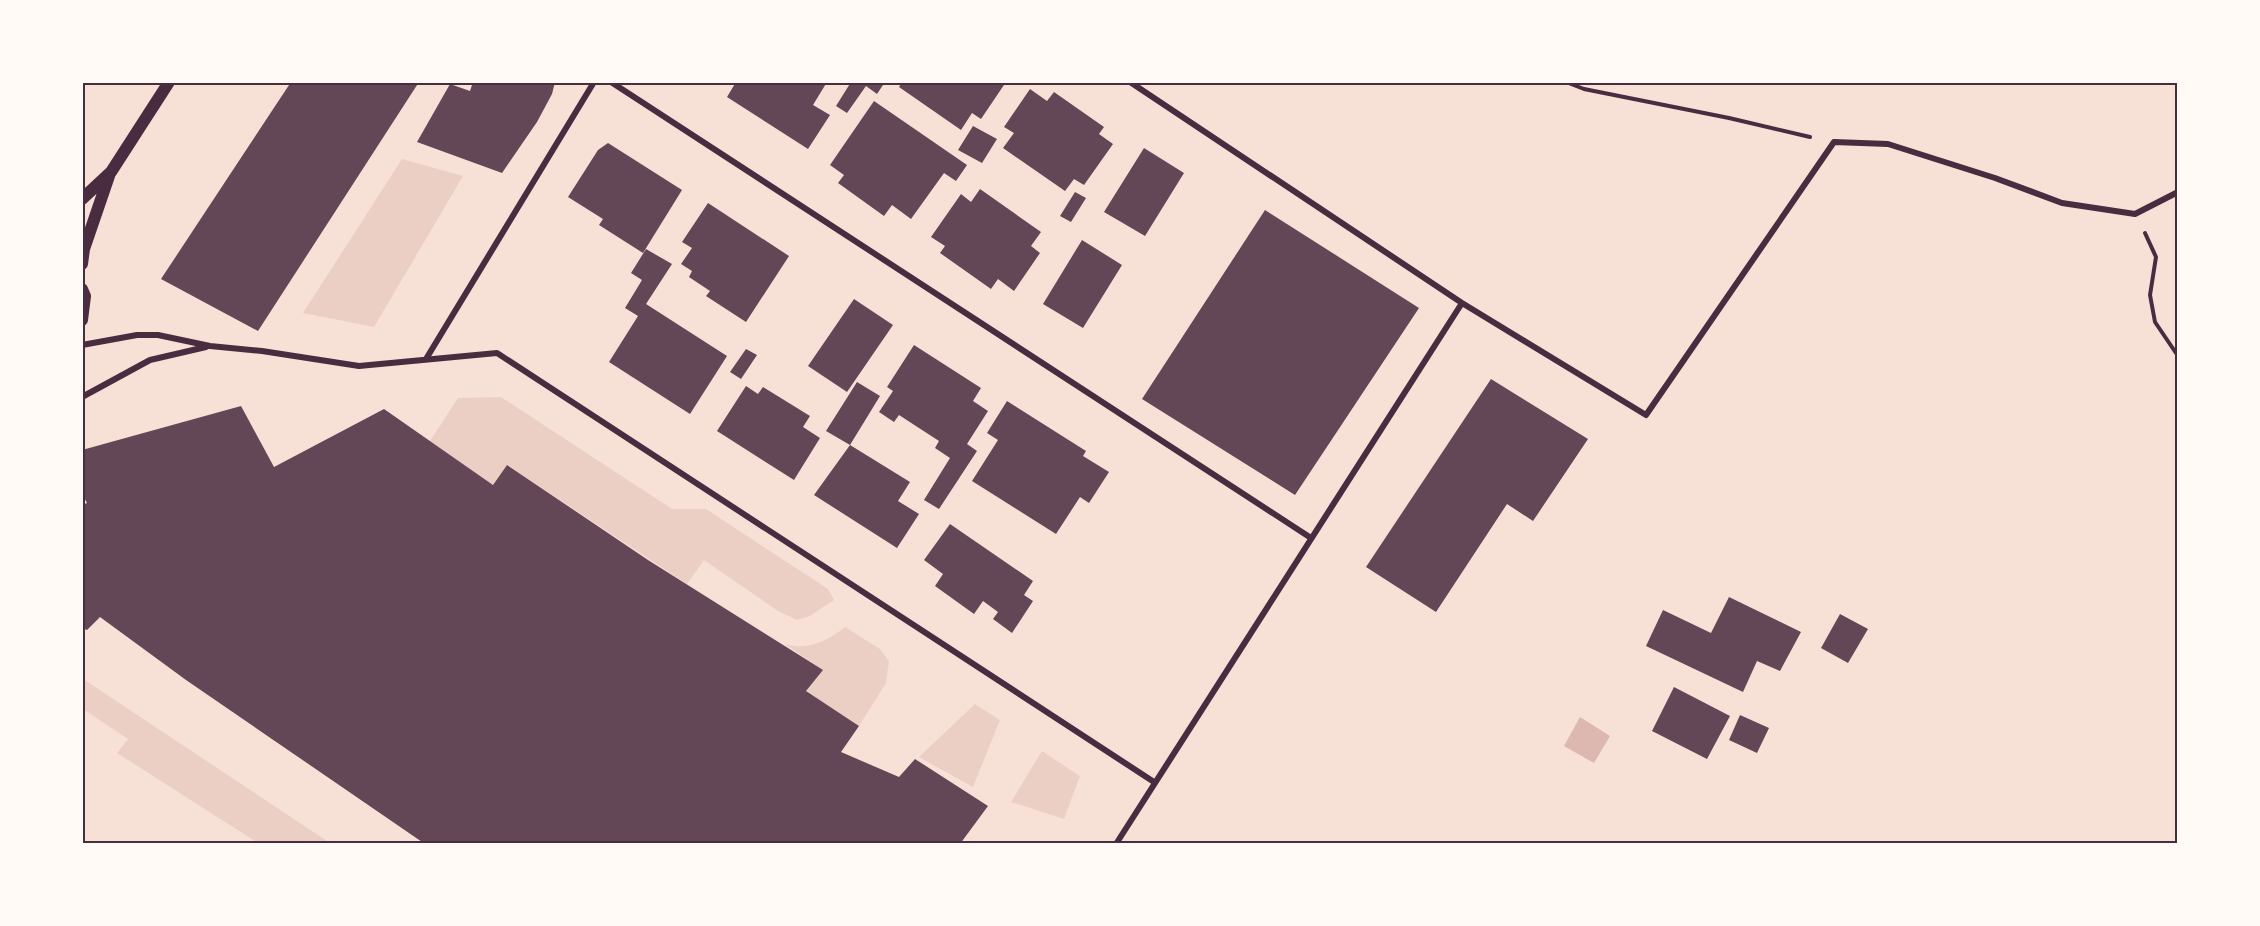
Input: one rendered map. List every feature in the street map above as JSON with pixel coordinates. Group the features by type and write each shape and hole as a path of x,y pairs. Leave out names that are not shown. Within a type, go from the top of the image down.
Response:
{"main road":[{"path":"82,264 84,249 111,172 169,82"},
{"path":"82,199 111,172"},
{"path":"82,290 85,304 82,320"}],"street":[{"path":"426,359 594,82"},
{"path":"611,82 1311,538"},
{"path":"1130,82 1462,303 1646,415 1834,142 1888,144 1995,178 2062,203 2135,214 2178,192"},
{"path":"1116,843 1462,303"},
{"path":"82,345 137,335 158,335 210,346 262,351 359,366 497,353 1154,782"},
{"path":"82,397 150,360 210,346"}],"path":[{"path":"1566,82 1584,89 1834,142"},
{"path":"2135,214 2156,256 2150,295 2155,322 2178,356"}],"shaded area":[{"path":"402,159 463,176 374,327 303,313"},
{"path":"501,397 672,509 706,509 828,589 834,600 810,616 797,620 778,611 704,560 687,584 507,465 493,485 430,441 458,398"},
{"path":"845,627 880,649 889,661 886,683 859,726 806,691 822,670 785,644 801,646 817,643 832,637"},
{"path":"83,679 330,843 258,843 117,753 128,739 83,709"},
{"path":"975,704 1000,720 973,787 919,757"},
{"path":"1580,717 1610,736 1594,763 1564,746"},
{"path":"1042,751 1080,776 1064,819 1011,802"}],"building":[{"path":"291,82 419,82 258,331 161,279"},
{"path":"473,82 555,82 552,94 537,122 502,173 417,142 450,84 470,91"},
{"path":"736,82 827,82 813,105 830,115 808,149 727,97"},
{"path":"851,82 885,82 877,94 866,86 847,113 836,106"},
{"path":"902,82 1006,82 981,119 972,113 961,130 899,87"},
{"path":"1030,89 1047,101 1054,92 1104,127 1099,134 1113,144 1084,185 1074,179 1065,191 1003,148 1014,133 1004,127"},
{"path":"874,101 967,165 956,181 944,173 911,219 892,205 884,216 838,183 844,175 830,165"},
{"path":"973,126 997,139 982,163 958,150"},
{"path":"608,143 682,190 643,253 599,225 603,219 568,197 598,150"},
{"path":"1144,148 1184,173 1145,236 1104,212"},
{"path":"980,189 1041,232 1031,246 1040,253 1014,291 998,279 991,289 940,253 945,246 931,237 961,194 971,202"},
{"path":"1075,192 1086,198 1071,222 1060,216"},
{"path":"708,203 789,256 746,322 706,296 710,291 689,277 692,271 681,264 692,248 682,242"},
{"path":"1265,210 1419,308 1295,495 1142,399"},
{"path":"1082,240 1122,265 1083,328 1043,304"},
{"path":"646,249 672,264 646,304 727,356 690,414 609,362 638,316 625,308 642,280 631,273"},
{"path":"854,299 893,325 847,392 808,366"},
{"path":"914,345 981,388 973,401 988,411 967,444 977,451 939,509 924,500 950,458 935,448 939,441 899,415 894,422 879,412 893,391 887,387"},
{"path":"746,349 757,355 741,379 730,372"},
{"path":"1491,379 1588,439 1533,521 1507,504 1436,612 1366,567"},
{"path":"857,382 880,396 850,445 826,431"},
{"path":"746,386 758,394 763,387 810,416 803,427 820,438 794,480 717,431"},
{"path":"1007,401 1086,451 1083,456 1109,472 1089,503 1080,497 1056,534 972,481 998,440 987,433"},
{"path":"241,406 274,467 384,409 493,485 507,465 648,560 823,670 806,691 859,726 841,752 899,777 915,759 988,806 960,844 425,844 186,680 100,617 87,630 82,628 82,505 87,503 82,494 82,450"},
{"path":"850,445 910,482 898,501 919,514 897,548 814,495"},
{"path":"950,524 1033,581 1024,595 1033,601 1012,633 993,619 998,612 983,601 974,614 935,586 943,574 924,560"},
{"path":"1729,597 1801,632 1780,671 1757,661 1743,692 1646,646 1663,610 1711,633"},
{"path":"1840,614 1868,629 1848,663 1821,648"},
{"path":"1674,687 1730,716 1707,759 1652,731"},
{"path":"1740,715 1769,728 1757,753 1729,740"}]}
